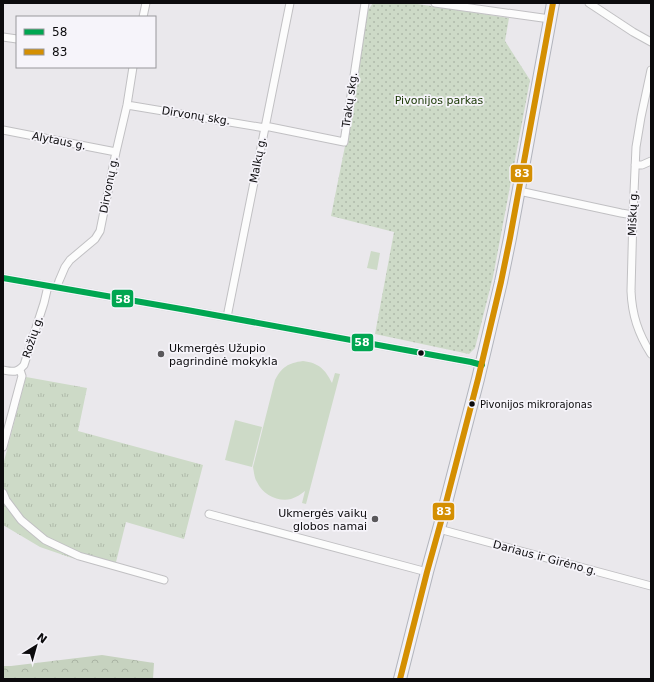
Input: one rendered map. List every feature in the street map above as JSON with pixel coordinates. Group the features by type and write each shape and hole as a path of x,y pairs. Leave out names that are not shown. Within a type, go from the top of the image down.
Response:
{"main road":[{"path":"400,679 482,365 501,282 553,3"}],"street":[{"path":"143,16 146,3"},
{"name":"Malkų g.","path":"227,318 290,3"},
{"name":"Trakų skg.","path":"265,127 344,142 365,3"},
{"path":"435,3 550,19"},
{"path":"589,3 651,42"},
{"path":"3,37 16,40"},
{"name":"Dirvonų g.","path":"58,287 65,267 70,260 95,239 100,231 133,68"},
{"name":"Miškų g.","path":"651,70 640,117 636,147 633,214 632,303 638,329 651,354"},
{"name":"Dirvonų skg.","path":"126,105 265,127"},
{"name":"Alytaus g.","path":"3,130 116,152"},
{"path":"635,165 642,165 651,161"},
{"path":"519,191 621,213 633,214"},
{"path":"3,278 482,365"},
{"name":"Rožių g.","path":"3,370 12,372 20,370 24,365 48,286"},
{"path":"3,447 22,376 20,370"},
{"path":"3,493 6,500 21,520 44,540 79,556 164,580"},
{"path":"209,514 427,572"},
{"name":"Dariaus ir Girėno g.","path":"439,529 651,586"}],"green space":[{"name":"Pivonijos parkas","path":"373,3 411,3 509,18 505,41 530,80 493,277 475,348 469,354 375,334 394,232 331,216 346,141 366,13"},
{"path":"371,251 380,253 377,270 367,268"},
{"path":"303,361 313,363 324,370 332,383 335,373 340,374 306,504 302,503 305,491 291,499 286,500 267,494 263,491 256,480 253,467 275,380 286,366"},
{"path":"26,377 87,388 78,431 203,465 184,539 126,522 114,570 40,547 3,525 3,465"},
{"path":"235,420 262,427 252,467 225,460"},
{"path":"102,655 154,663 153,679 3,679 3,666"}],"transit line":[{"name":"83","path":"400,679 478,379 501,282 553,3"},
{"name":"58","path":"3,278 187,310 482,365"}],"place":[{"name":"Ukmergės Užupio pagrindinė mokykla","path":"161,354"},
{"name":"Pivonijos mikrorajonas","path":"472,404"},
{"name":"Ukmergės vaikų globos namai","path":"375,519"}]}
